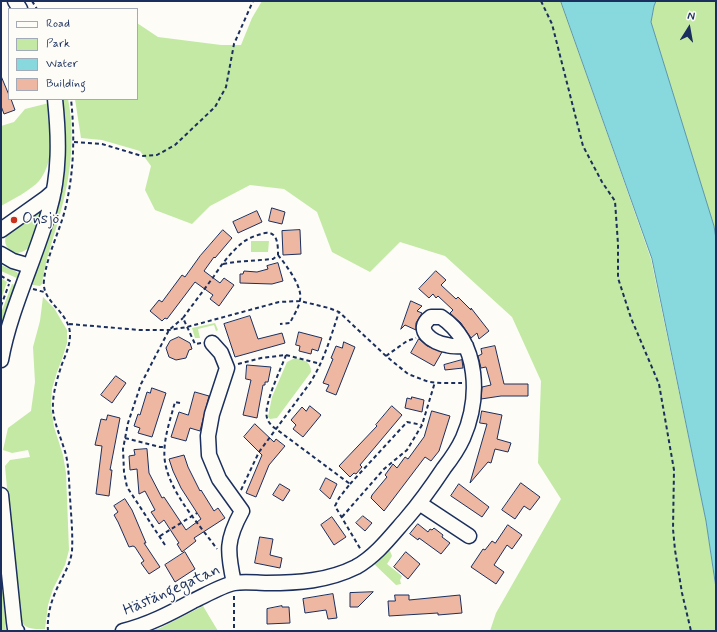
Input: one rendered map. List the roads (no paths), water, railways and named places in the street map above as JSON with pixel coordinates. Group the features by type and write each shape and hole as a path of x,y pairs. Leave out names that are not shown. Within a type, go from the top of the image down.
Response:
{"street":[{"path":"1,360 9,329 50,211 58,157 58,126 55,100"},
{"path":"1,230 54,191"},
{"path":"1,254 13,261 30,266"},
{"name":"Hästängegatan","path":"124,631 155,620 209,593 234,583 303,582 332,576 355,567 367,560 387,541 419,504 457,449 467,427 473,404 474,383 470,357 466,346 453,327 441,317 435,316 428,320 424,327 425,334 433,340 447,346 466,346"},
{"name":"Hästängegatan","path":"212,343 221,353 227,368 212,414 208,436 209,455 216,474 242,511 233,528 230,538 229,558 234,583"},
{"path":"1,495 14,622 15,629 17,631"},
{"path":"419,504 469,536"}],"water":[{"path":"561,1 656,1 651,22 714,226 716,239 716,588 706,521 652,259"}],"place":[{"name":"Onsjö","path":"14,220"}]}
